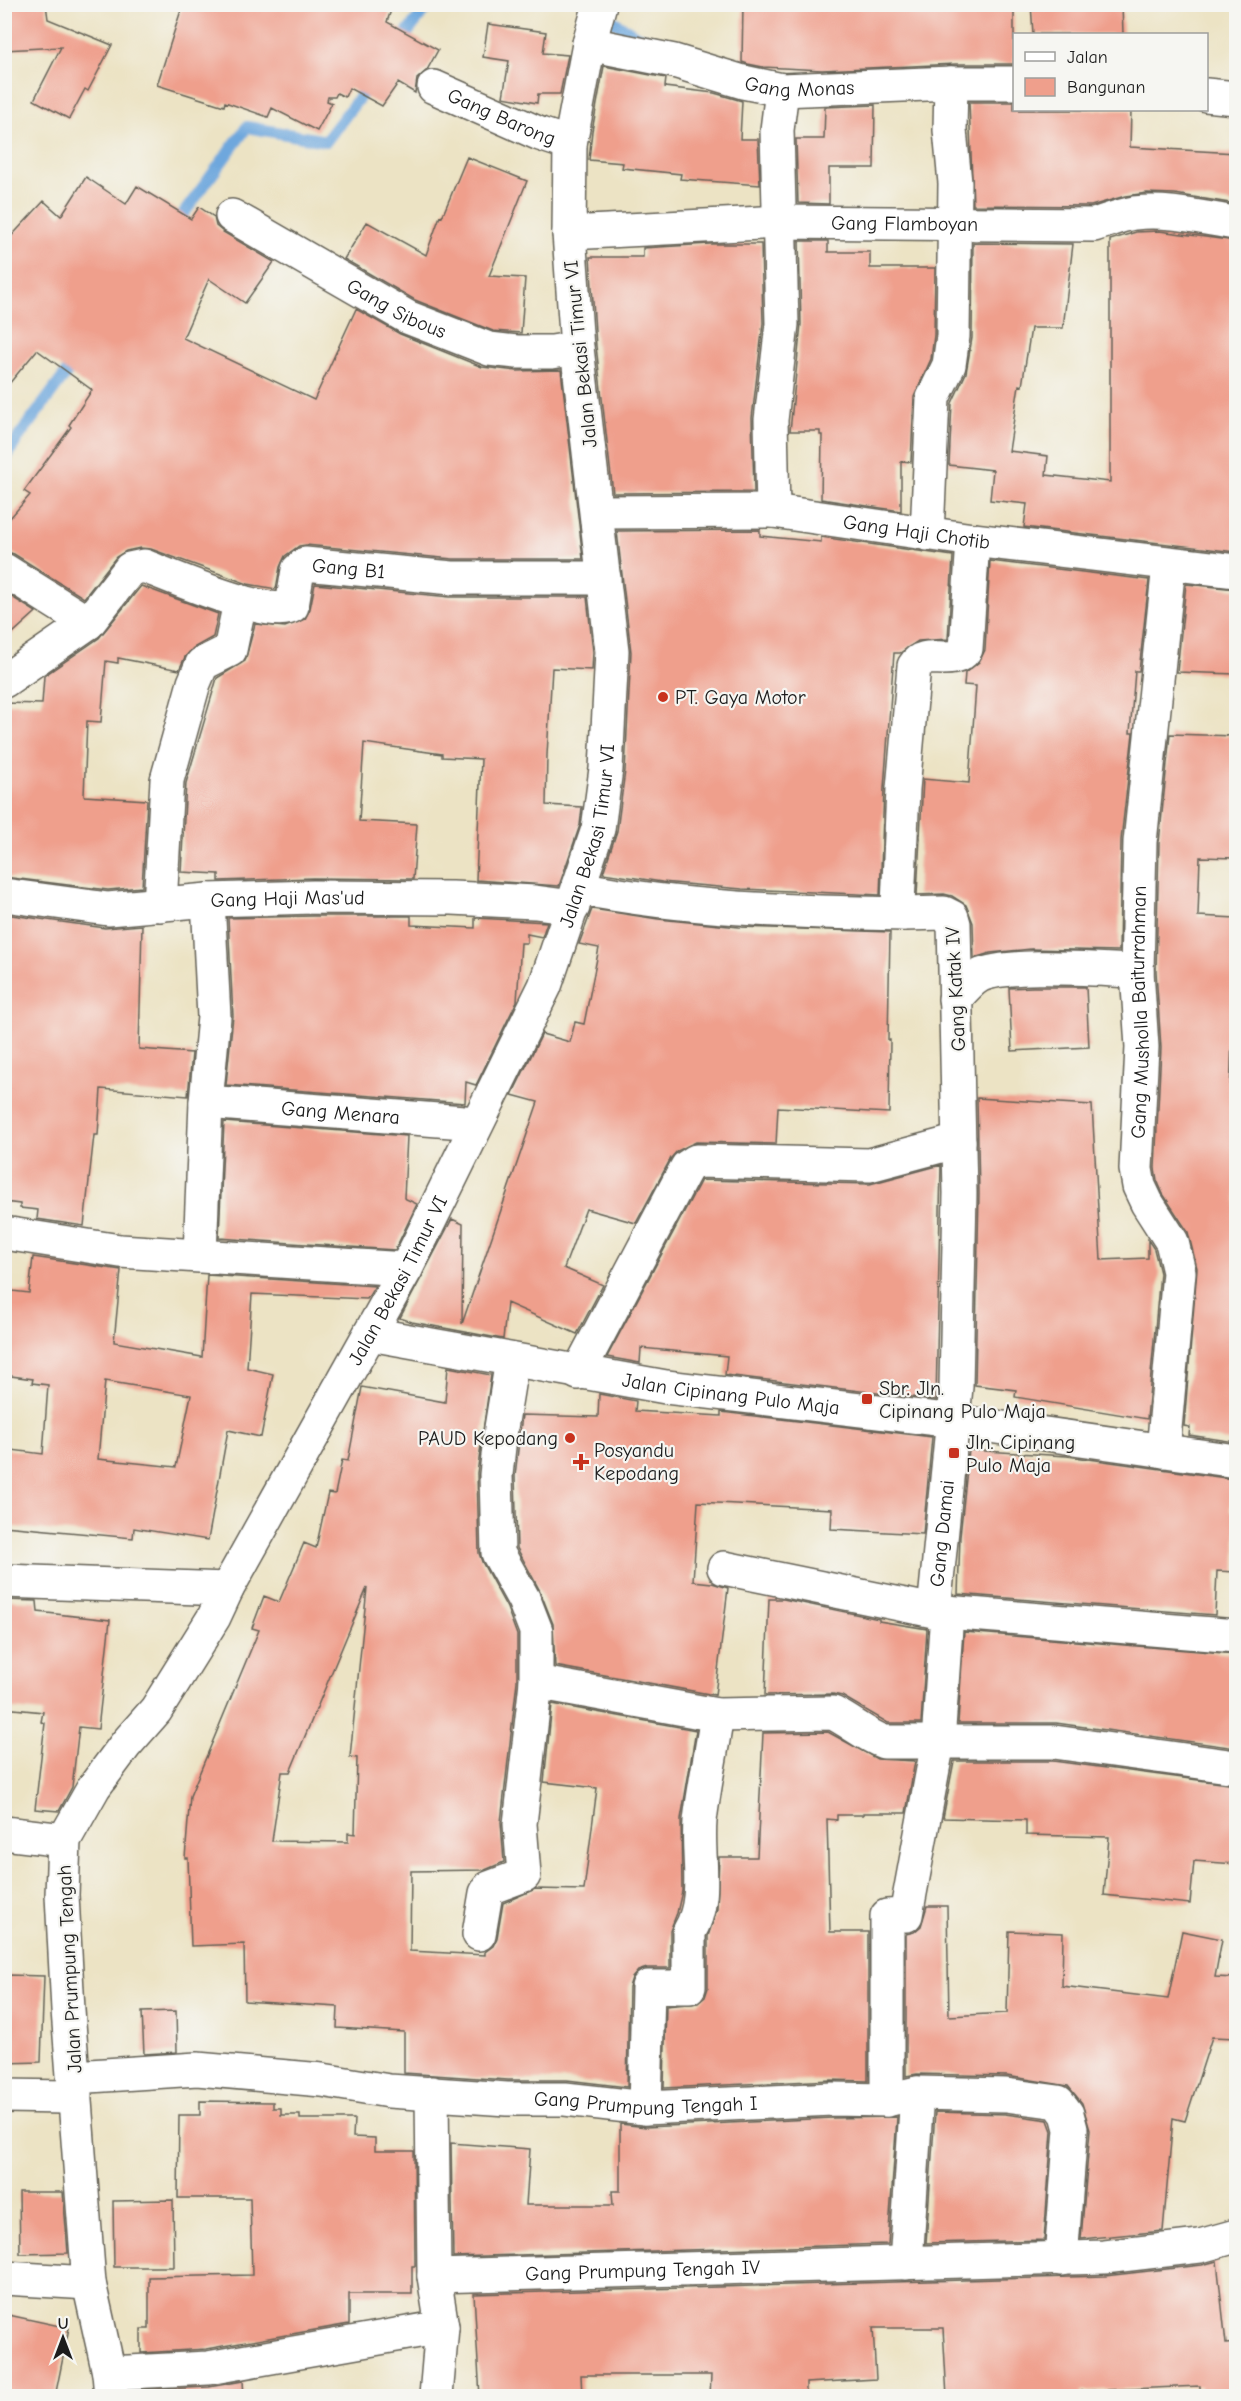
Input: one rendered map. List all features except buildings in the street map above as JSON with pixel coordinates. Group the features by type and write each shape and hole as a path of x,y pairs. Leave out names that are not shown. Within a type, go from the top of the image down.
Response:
{"street":[{"name":"Jalan Bekasi Timur VI","path":"226,1589 406,1269 545,986 598,829 606,769 612,651 577,348 569,233 570,144 590,41 600,4"},
{"name":"Gang Monas","path":"590,41 674,61 743,82 782,90 951,83 1013,83"},
{"path":"927,534 933,398 949,365 953,336 955,183 950,130 951,83"},
{"name":"Gang Barong","path":"434,87 540,134 570,144"},
{"path":"773,511 771,420 782,324 777,130 782,90"},
{"path":"1208,95 1236,98"},
{"name":"Gang Flamboyan","path":"569,233 779,222 1094,225 1134,213 1189,213 1202,218 1236,223"},
{"name":"Gang Sibous","path":"232,216 417,321 489,349 552,352 577,348"},
{"name":"Gang Haji Chotib","path":"597,512 773,511 973,540 1169,565 1236,571"},
{"path":"904,914 898,905 903,789 914,666 922,659 953,659 966,649 973,540"},
{"name":"Gang B1","path":"88,623 130,569 136,566 144,566 240,602 288,609 292,606 298,570 305,564 452,579 604,578"},
{"name":"Gang Musholla Baiturrahman","path":"1163,1451 1179,1272 1172,1242 1147,1203 1139,1186 1136,1169 1142,1047 1137,971 1140,842 1169,565"},
{"path":"4,570 88,623 4,681"},
{"path":"160,905 167,780 194,683 202,664 230,650 240,602"},
{"name":"Gang Haji Mas'ud","path":"4,895 108,909 208,900 313,897 452,898 535,902 576,898 783,912 904,914"},
{"path":"200,1255 206,1102 213,1017 208,900"},
{"name":"Gang Katak IV","path":"904,914 944,913 952,917 954,924 960,1193 954,1421"},
{"path":"955,999 979,976 993,972 1037,969 1137,971"},
{"name":"Gang Menara","path":"206,1102 477,1123"},
{"path":"578,1373 687,1167 696,1161 868,1165 959,1141"},
{"path":"4,1233 120,1251 406,1269"},
{"name":"Jalan Cipinang Pulo Maja","path":"370,1334 666,1387 954,1421 1236,1461"},
{"path":"479,1934 486,1893 489,1888 524,1875 520,1824 536,1682 536,1631 524,1600 498,1553 496,1475 512,1360"},
{"name":"Gang Damai","path":"902,2096 887,1916 906,1915 938,1742 941,1612 954,1421"},
{"path":"724,1568 941,1612 1236,1636"},
{"path":"4,1581 226,1589"},
{"name":"Jalan Prumpung Tengah","path":"110,2385 89,2283 62,1895 64,1840 94,1787 126,1744 156,1710 214,1617 226,1589"},
{"path":"536,1682 717,1715 833,1713 871,1737 884,1742 1054,1742 1236,1767"},
{"path":"645,2108 648,1987 689,1987 689,1932 700,1899 700,1822 717,1715"},
{"path":"4,1833 64,1840"},
{"name":"Gang Prumpung Tengah I","path":"4,2096 66,2097 75,2086 197,2069 322,2080 389,2091 507,2099 566,2099 645,2108 902,2096 1006,2095 1058,2102 1067,2114 1071,2129 1061,2259"},
{"path":"432,2093 434,2276 442,2327 436,2397"},
{"path":"902,2096 906,2263"},
{"name":"Gang Prumpung Tengah IV","path":"434,2276 1104,2258 1200,2246 1236,2236"},
{"path":"4,2278 89,2283"},
{"path":"110,2385 442,2327"}],"waterway":[{"path":"397,46 424,11 433,4"},
{"path":"600,13 638,37 653,41"},
{"path":"173,228 247,127 326,141 371,82"},
{"path":"4,461 18,438 76,360"}],"place":[{"name":"PT. Gaya Motor","path":"663,697"},
{"name":"Sbr. Jln. Cipinang Pulo Maja","path":"867,1399"},
{"name":"PAUD Kepodang","path":"570,1438"},
{"name":"Jln. Cipinang Pulo Maja","path":"954,1453"},
{"name":"Posyandu Kepodang","path":"581,1462"}]}
